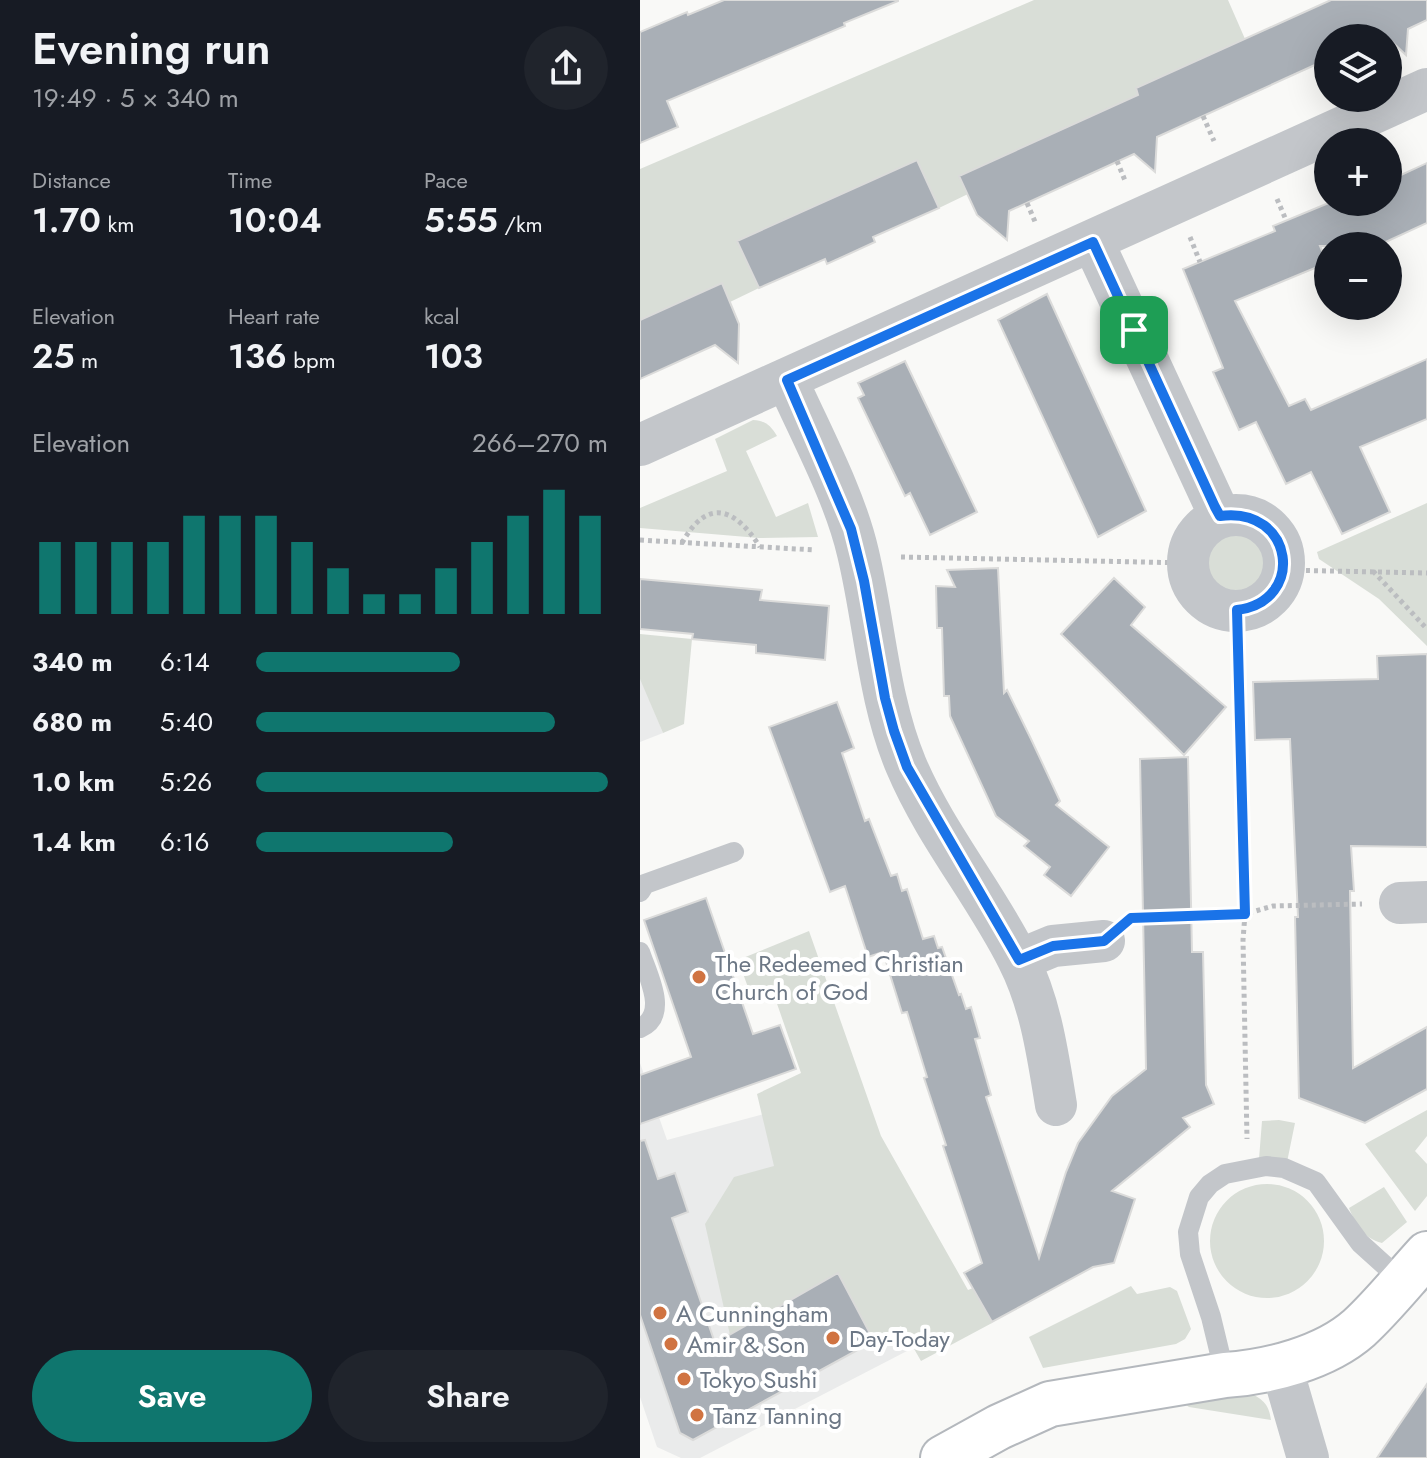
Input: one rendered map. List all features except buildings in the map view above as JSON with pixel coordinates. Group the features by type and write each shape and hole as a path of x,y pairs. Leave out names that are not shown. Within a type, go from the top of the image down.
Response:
{"street":[{"path":"640,445 1427,89"},
{"path":"1093,242 1220,516"},
{"path":"787,380 851,529 885,698 907,767 1019,960 1033,995 1056,1105"},
{"path":"1220,516 1252,517 1273,531 1283,554 1281,580 1273,593 1249,609 1224,609 1204,599 1191,581 1187,563 1196,535 1220,516"},
{"path":"1019,960 1053,946 1104,941"},
{"path":"943,1458 999,1427 1050,1404 1248,1373 1323,1350 1357,1329 1415,1268"},
{"path":"1281,1365 1308,1458"}],"lane":[{"path":"640,892 645,884 734,852"},
{"path":"640,952 655,999 655,1014 648,1024 640,1028"},
{"path":"1225,1375 1211,1317 1190,1254 1188,1232 1199,1197 1210,1184 1225,1174 1246,1168 1284,1168 1316,1182 1360,1243 1415,1268"}],"path":[{"path":"682,543 690,529 702,518 717,514 731,515 744,524 761,548"},
{"path":"640,540 898,557 1187,563"},
{"path":"1282,570 1427,573"},
{"path":"1372,570 1427,629"},
{"path":"1237,610 1245,914 1246,1168"},
{"path":"1104,941 1131,918 1245,914 1273,906 1414,903"}],"shaded area":[{"path":"1034,0 1228,0 1266,87 1226,47 1136,88 1138,95 960,176 968,194 939,208 917,160 738,241 759,288 730,302 721,283 640,320 640,169"},
{"path":"753,420 767,424 777,436 746,451 776,517 808,503 818,537 759,538 640,528 640,508 727,471 715,439"},
{"path":"1427,503 1427,646 1379,599 1319,559 1317,552"},
{"path":"1236,534 1257,542 1265,563 1257,584 1236,592 1215,584 1207,563 1215,542"},
{"path":"640,634 692,639 684,724 663,733 640,679"},
{"path":"640,677 663,733 640,742"},
{"path":"809,931 881,1136 968,1290 973,1288 992,1323 921,1361 901,1326 874,1341 838,1274 730,1335 705,1224 734,1177 774,1166 757,1094 801,1073 774,995 749,990 738,960"},
{"path":"640,1063 667,1140 786,1108 907,1351 700,1458 681,1458 657,1447 640,1397"},
{"path":"1427,1110 1427,1136 1415,1151 1427,1164 1427,1196 1415,1211 1365,1144"},
{"path":"1262,1121 1295,1123 1287,1162 1259,1159"},
{"path":"1267,1184 1289,1188 1307,1201 1320,1219 1324,1241 1320,1263 1307,1281 1289,1294 1267,1298 1245,1294 1227,1281 1214,1263 1210,1241 1214,1219 1227,1201 1245,1188"},
{"path":"1384,1187 1407,1222 1382,1243 1361,1230 1349,1208"},
{"path":"1131,1286 1137,1294 1170,1287 1177,1291 1191,1329 1185,1339 1176,1344 1043,1368 1029,1337"},
{"path":"1250,1393 1265,1404 1271,1420 1189,1407 1179,1400"}],"place":[{"name":"The Redeemed Christian Church of God","path":"699,977"},
{"name":"A Cunningham","path":"660,1313"},
{"name":"Day-Today","path":"833,1338"},
{"name":"Amir & Son","path":"671,1344"},
{"name":"Tokyo Sushi","path":"684,1379"},
{"name":"Tanz Tanning","path":"697,1415"}],"route":[{"path":"1093,242 1134,330 1220,516 1240,515 1263,523 1273,531 1283,554 1281,580 1273,593 1262,603 1237,610 1245,914 1131,918 1104,941 1053,946 1019,960 907,767 885,698 864,581 851,529 787,380 1093,242"}]}
